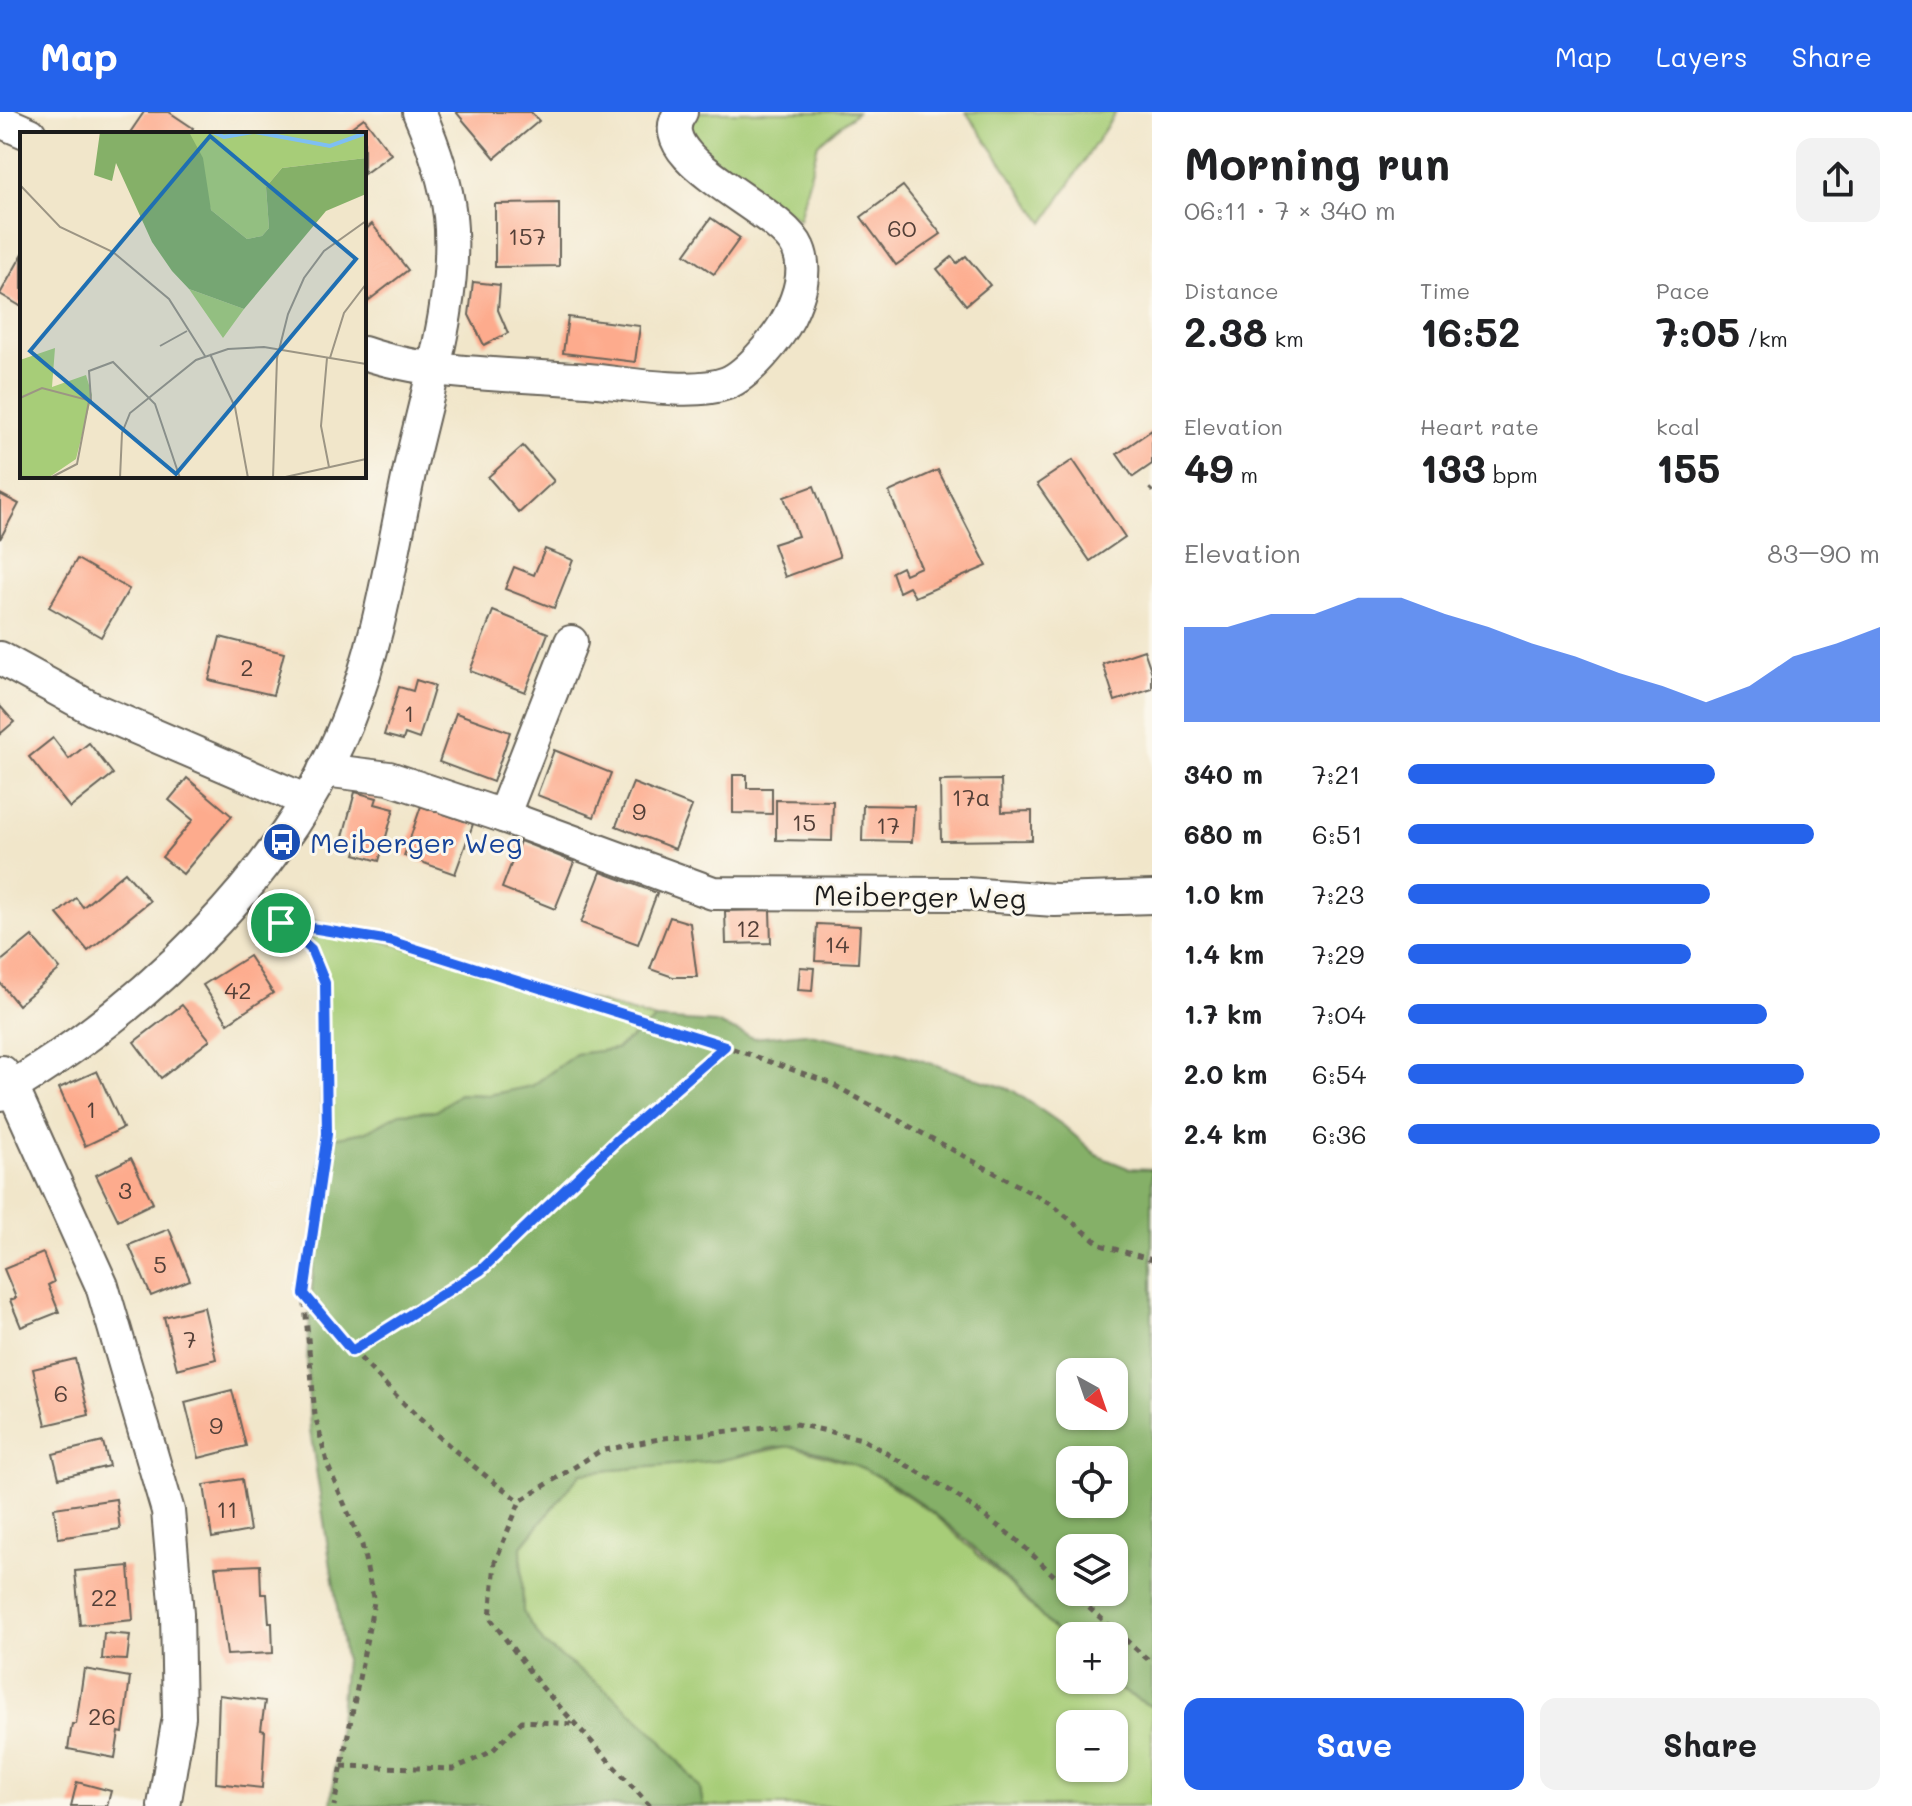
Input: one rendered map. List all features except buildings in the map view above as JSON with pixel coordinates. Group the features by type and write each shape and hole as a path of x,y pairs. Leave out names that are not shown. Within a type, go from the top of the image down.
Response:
{"street":[{"path":"164,1806 179,1717 177,1614 168,1511 102,1286 4,1083 84,1037 149,984 244,890 282,842 324,770 348,720 371,651 433,367 451,258 450,215 419,112"},
{"path":"366,353 433,367 676,389 728,383 762,356 788,321 803,286 799,249 789,233 772,218 688,160 674,134 675,120 681,112"},
{"path":"0,121 25,132"},
{"path":"503,816 571,642"},
{"path":"0,658 93,709 307,801"},
{"name":"Meiberger Weg","path":"324,770 389,778 713,893 965,894 1055,900 1152,897"}],"path":[{"path":"244,890 311,949 325,983 327,1134 304,1294 315,1415 328,1466 362,1545 374,1602 334,1806"},
{"path":"281,923 390,941 725,1046 830,1083 1050,1203 1101,1245 1152,1260"},
{"path":"352,1351 481,1270 617,1140 725,1046"},
{"path":"304,1294 352,1351 467,1464 520,1501"},
{"path":"650,1806 539,1684 490,1618 495,1562 520,1501 600,1451 664,1438 796,1424 862,1439 949,1490 1017,1540 1056,1577"},
{"path":"1088,1606 1152,1663"},
{"path":"342,1766 453,1769 491,1752 522,1721 574,1724"}],"green space":[{"path":"698,112 857,112 818,144 799,219 692,149 687,125"},
{"path":"966,112 1116,112 1044,223"},
{"path":"310,920 656,1019 616,1049 576,1054 532,1086 489,1095 459,1094 436,1111 400,1113 365,1132 322,1140 321,1034"},
{"path":"656,1019 716,1023 753,1038 805,1033 899,1053 1012,1090 1064,1126 1098,1156 1128,1168 1152,1169 1152,1707 1128,1694 1128,1622 1056,1622 1056,1632 980,1553 911,1496 874,1474 835,1457 793,1447 776,1447 721,1460 581,1473 521,1547 523,1612 545,1645 610,1693 656,1735 700,1788 703,1806 331,1806 345,1659 310,1430 307,1358 322,1140 365,1132 400,1113 436,1111 459,1094 489,1095 532,1086 576,1054 616,1049"},
{"path":"791,1446 863,1467 934,1514 1017,1591 1056,1632 1056,1694 1128,1694 1152,1707 1152,1806 703,1806 700,1788 656,1735 610,1693 545,1646 523,1612 521,1547 581,1473 721,1460"}],"place":[{"name":"Meiberger Weg","path":"282,842"}],"route":[{"path":"281,923 390,941 725,1046 617,1140 481,1270 352,1351 304,1294 327,1134 325,983 311,949 281,923"}]}
